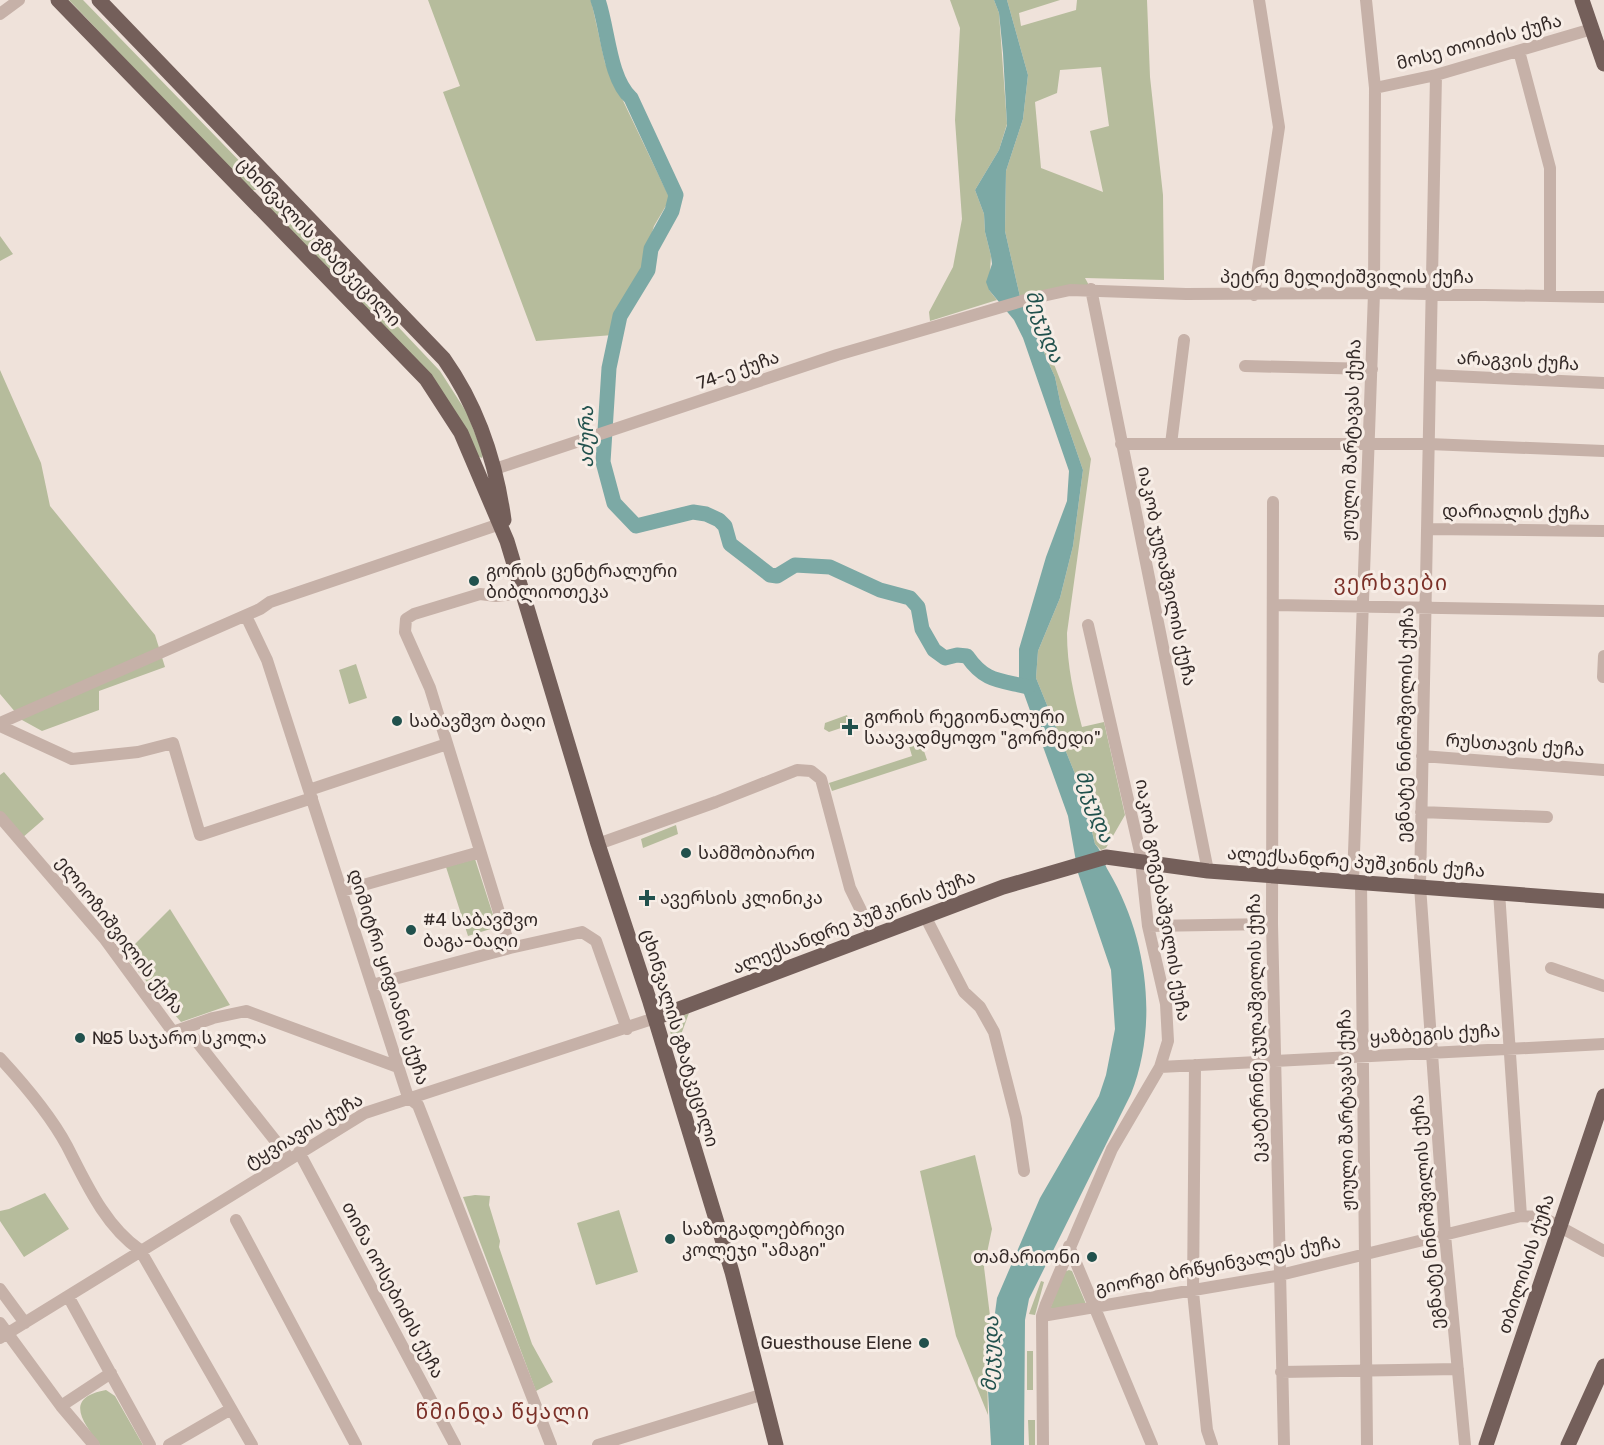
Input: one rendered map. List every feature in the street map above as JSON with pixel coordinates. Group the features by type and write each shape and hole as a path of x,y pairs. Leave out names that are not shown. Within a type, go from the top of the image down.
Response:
{"main road":[{"name":"ცხინვალის გზატკეცილი","path":"58,0 426,379 448,410 477,470 507,541 598,844 655,1018 732,1272 776,1445"},
{"name":"ცხინვალის გზატკეცილი","path":"99,0 444,358 467,395 495,469 507,541"},
{"path":"1582,0 1604,64"},
{"path":"254,204 274,184"},
{"path":"477,470 484,472 495,469"},
{"name":"ალექსანდრე პუშკინის ქუჩა","path":"655,1018 926,918 1003,887 1068,866 1106,857 1208,871 1272,874 1604,901"},
{"name":"თბილისის ქუჩა","path":"1486,1444 1604,1096"},
{"path":"1568,1445 1604,1366"}],"street":[{"path":"0,14 19,0"},
{"path":"1254,295 1279,127 1259,0"},
{"name":"ჟიული შარტავას ქუჩა","path":"1366,0 1375,88 1374,293 1363,606 1357,881 1367,1254 1367,1445"},
{"name":"მოსე თოიძის ქუჩა","path":"1375,88 1436,75 1592,29"},
{"path":"1519,51 1550,168 1550,295"},
{"name":"ეგნატე ნინოშვილის ქუჩა","path":"1436,75 1420,886 1445,1235 1465,1445"},
{"name":"პეტრე მელიქიშვილის ქუჩა","path":"1091,289 1254,295 1374,293 1604,297"},
{"name":"74-ე ქუჩა","path":"495,469 837,355 1029,299 1091,289"},
{"name":"იაკობ ჯუღაშვილის ქუჩა","path":"1091,289 1208,871"},
{"path":"1171,444 1184,340"},
{"path":"1245,366 1372,369"},
{"name":"არაგვის ქუჩა","path":"1431,375 1604,383"},
{"path":"1121,444 1429,444 1604,451"},
{"name":"ეკატერინე ჯუღაშვილის ქუჩა","path":"1273,502 1272,924 1284,1445"},
{"path":"0,724 246,616 270,603 500,524"},
{"name":"დარიალის ქუჩა","path":"1427,529 1604,531"},
{"path":"510,948 430,688 405,632 406,619 414,614 480,594 496,596 523,593"},
{"path":"1274,605 1604,611"},
{"name":"დიმიტრი ყიფიანის ქუჩა","path":"246,616 267,660 408,1097 418,1105 551,1445"},
{"name":"იაკობ გოგებაშვილის ქუჩა","path":"1043,1445 1042,1316 1069,1246 1112,1149 1160,1067 1168,1041 1166,1004 1148,926 1141,861 1088,625"},
{"path":"1603,677 1604,656"},
{"path":"0,724 72,759 138,752 173,743 200,835 447,744"},
{"name":"რუსთავის ქუჩა","path":"1422,756 1604,770"},
{"path":"598,844 797,770 811,771 820,779 850,888 874,936"},
{"path":"1421,812 1547,817"},
{"name":"ელიოზიშვილის ქუჩა","path":"0,817 104,938 174,1032 213,1018 246,1011 398,1067"},
{"path":"342,891 480,852"},
{"path":"1499,892 1521,1216"},
{"path":"926,918 964,992 980,1007 994,1032 1016,1118 1024,1171"},
{"path":"1148,926 1272,924"},
{"path":"372,985 510,948 582,932 594,939 627,1029"},
{"path":"1551,968 1604,986"},
{"name":"ტყვიავის ქუჩა","path":"2,1332 25,1323 364,1113 655,1018"},
{"name":"თინა იოსებიძის ქუჩა","path":"174,1032 194,1038 294,1155 455,1445"},
{"name":"ყაზბეგის ქუჩა","path":"1160,1067 1604,1044"},
{"path":"0,1058 49,1118 94,1199 125,1239 140,1250 252,1445"},
{"path":"1195,1065 1193,1292 1208,1430 1212,1445"},
{"name":"გიორგი ბრწყინვალეს ქუჩა","path":"1042,1316 1193,1292 1279,1275 1521,1216 1542,1216 1604,1251"},
{"path":"237,1220 356,1445"},
{"path":"1069,1246 1152,1445"},
{"path":"0,1288 25,1323"},
{"path":"68,1296 150,1445"},
{"path":"2,1332 94,1445"},
{"path":"1281,1372 1458,1369"},
{"path":"61,1406 111,1373"},
{"path":"598,1445 764,1394"},
{"path":"169,1445 231,1409"}],"green space":[{"path":"69,0 83,0 259,181 260,188 250,190"},
{"path":"428,0 591,0 605,63 670,199 654,226 641,268 616,313 613,335 536,341 443,92 460,86"},
{"path":"950,0 994,0 999,13 1007,124 999,150 975,190 984,214 985,232 991,256 989,290 997,300 930,321 929,312 953,267 962,219 955,120 960,28"},
{"path":"1007,0 1060,0 1019,13 1021,26 1076,10 1077,0 1147,0 1150,77 1163,195 1164,280 1085,278 1091,289 1029,300 1091,459 1067,633 1068,657 1082,727 1104,722 1125,815 1106,848 1101,850 1095,844 1082,791 1036,678 1038,651 1060,598 1073,546 1083,470 1061,406 1055,377 1021,301 1005,231 1006,171 1023,119 1028,75","holes":["1101,67 1109,126 1090,131 1103,192 1041,168 1035,102 1057,93 1060,70"]},
{"path":"272,199 279,201 440,371 467,413 483,454 482,458 477,456 458,417 270,209 269,202"},
{"path":"0,236 13,254 0,261"},
{"path":"0,370 41,463 50,506 155,635 165,667 99,691 99,710 42,731 22,720 0,694"},
{"path":"356,664 367,698 349,704 339,670"},
{"path":"847,715 850,725 829,732 824,729 825,723"},
{"path":"921,742 927,760 832,791 829,783 912,756 909,746"},
{"path":"4,772 44,819 22,838 0,811 0,775"},
{"path":"676,825 678,834 643,848 641,839"},
{"path":"475,859 497,927 468,936 446,867"},
{"path":"170,909 230,1005 181,1022 124,955"},
{"path":"689,1013 675,1051 668,1023"},
{"path":"975,1155 992,1229 984,1267 991,1324 987,1373 988,1415 956,1336 920,1171"},
{"path":"45,1193 69,1229 24,1257 0,1221 0,1211"},
{"path":"490,1196 489,1205 500,1241 499,1247 532,1344 553,1382 536,1391 463,1197"},
{"path":"619,1210 638,1272 596,1285 577,1223"},
{"path":"1072,1271 1086,1304 1050,1309 1064,1272"},
{"path":"1041,1281 1044,1282 1035,1315 1029,1314"},
{"path":"1027,1351 1033,1351 1033,1390 1027,1390"},
{"path":"106,1390 115,1396 143,1445 100,1445 88,1428 80,1412 81,1405 93,1394"},
{"path":"1028,1420 1035,1420 1035,1445 1029,1445"}],"water":[{"name":"მეჯუდა","path":"994,0 1007,0 1028,75 1023,119 1006,171 1005,231 1021,301 1055,377 1061,406 1083,470 1073,546 1060,598 1038,651 1036,678 1082,791 1095,844 1122,897 1132,924 1145,981 1146,1010 1145,1038 1140,1067 1131,1094 1029,1299 1025,1320 1024,1445 991,1445 987,1373 997,1298 1040,1198 1099,1096 1106,1075 1115,1029 1111,970 1078,873 1068,816 1019,680 1019,649 1046,557 1067,501 1069,471 1023,338 1014,320 989,290 986,282 992,264 985,232 984,214 975,190 999,150 1007,125 999,13"}],"waterway":[{"name":"აძურა","path":"598,0 618,78 631,98 676,195 672,211 651,249 648,270 620,316 609,368 603,462 614,503 636,526 693,512 706,514 719,520 725,526 730,544 770,575 777,576 795,565 830,567 880,590 910,598 918,607 922,629 934,650 945,658 957,655 967,656 980,671 993,679 1028,687"}],"place":[{"name":"გორის ცენტრალური ბიბლიოთეკა","path":"474,581"},
{"name":"საბავშვო ბაღი","path":"397,721"},
{"name":"გორის რეგიონალური საავადმყოფო \"გორმედი\"","path":"850,727"},
{"name":"სამშობიარო","path":"686,853"},
{"name":"ავერსის კლინიკა","path":"647,898"},
{"name":"#4 საბავშვო ბაგა-ბაღი","path":"411,930"},
{"name":"№5 საჯარო სკოლა","path":"80,1038"},
{"name":"საზოგადოებრივი კოლეჯი \"ამაგი\"","path":"670,1239"},
{"name":"თამარიონი","path":"1092,1257"},
{"name":"Guesthouse Elene","path":"924,1343"}],"district":[{"name":"ვერხვები","path":"1391,582"},
{"name":"წმინდა წყალი","path":"503,1411"}]}
